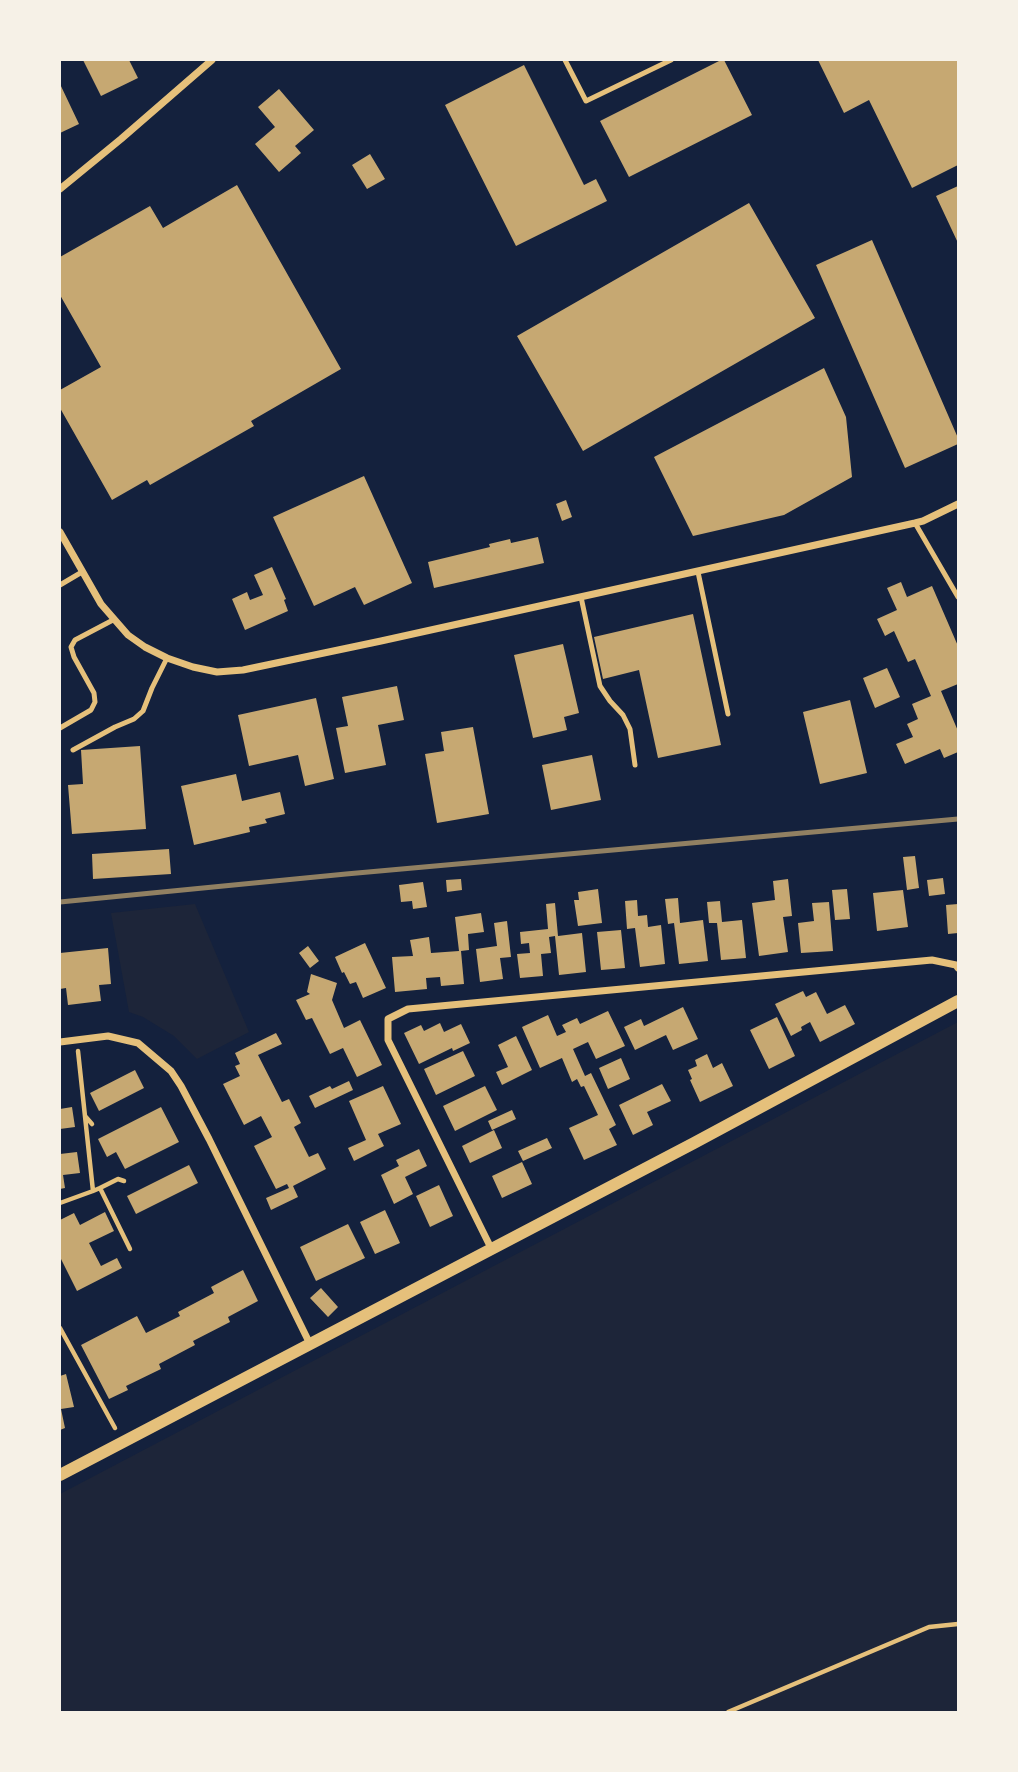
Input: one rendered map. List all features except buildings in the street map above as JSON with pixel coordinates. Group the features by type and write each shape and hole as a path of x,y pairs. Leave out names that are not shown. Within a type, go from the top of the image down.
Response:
{"street":[{"path":"60,189 212,60"},
{"path":"60,532 101,604 128,635 167,658 216,672 243,670 915,523 958,504"},
{"path":"491,1248 388,1040 388,1019 408,1009 918,961 932,960 956,965 958,968"},
{"path":"60,1475 958,1001"},
{"path":"60,1042 108,1037 138,1043 171,1070 209,1139 310,1344"}],"lane":[{"path":"565,60 586,101 671,60"},
{"path":"915,523 958,597"},
{"path":"60,585 82,572"},
{"path":"698,572 728,714"},
{"path":"581,597 600,686 623,715 629,729 635,765"},
{"path":"60,728 91,710 95,702 94,693 71,647 75,640 113,620"},
{"path":"73,750 134,719 143,711 167,658"}],"path":[{"path":"77,1040 93,1191"},
{"path":"84,1115 92,1124"},
{"path":"60,1203 118,1179 124,1181"},
{"path":"100,1188 130,1249"},
{"path":"60,1328 123,1442"},
{"path":"60,1342 66,1340"},
{"path":"728,1713 929,1626 958,1624"}],"shaded area":[{"path":"195,904 249,1032 197,1059 174,1036 143,1017 129,1012 111,913"},
{"path":"958,1022 958,1712 60,1712 60,1494"}],"railway":[{"path":"60,902 958,819"}]}
